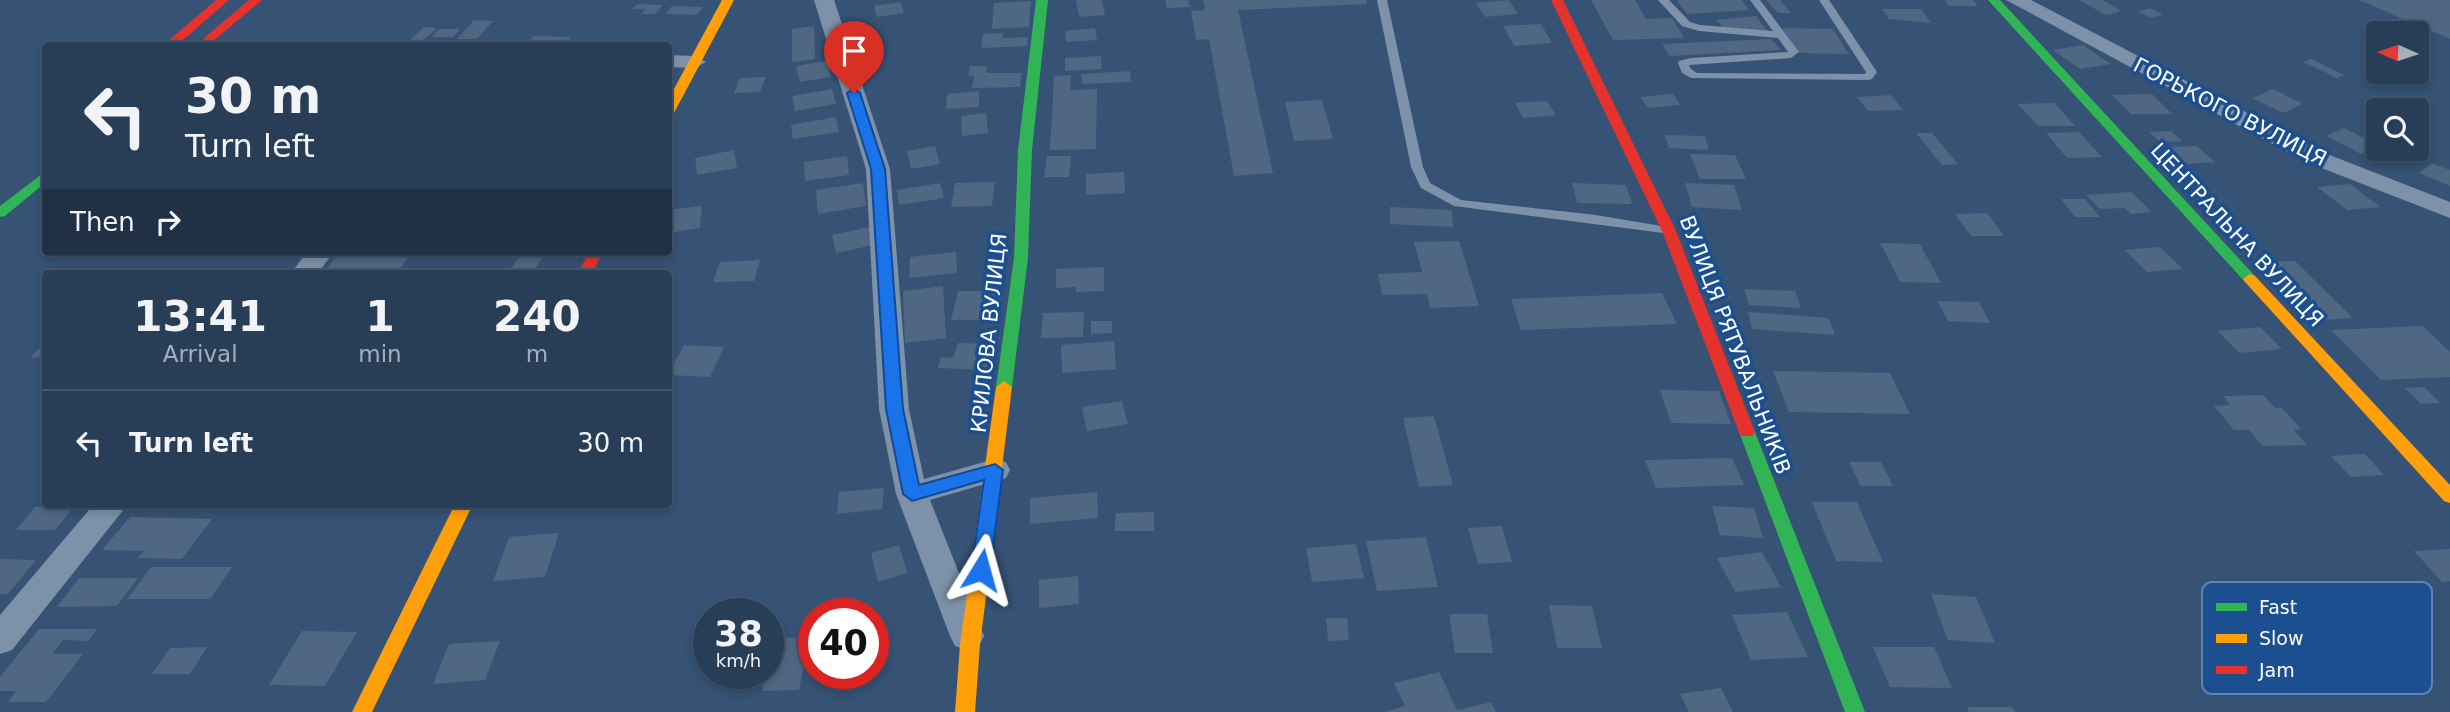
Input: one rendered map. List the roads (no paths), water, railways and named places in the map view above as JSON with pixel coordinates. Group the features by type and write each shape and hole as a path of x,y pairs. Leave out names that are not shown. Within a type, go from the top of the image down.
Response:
{"main road":[{"path":"173,42 223,0"},
{"path":"206,42 256,0"},
{"path":"672,105 728,0"},
{"name":"КРИЛОВА ВУЛИЦЯ","path":"965,712 970,645 1021,258 1025,150 1042,0"},
{"name":"ВУЛИЦЯ РЯТУВАЛЬНИКІВ","path":"1557,0 1669,231 1855,712"},
{"name":"ЦЕНТРАЛЬНА ВУЛИЦЯ","path":"1994,0 2450,496"},
{"path":"0,213 42,178"},
{"path":"362,712 462,508"}],"street":[{"path":"824,0 878,169 894,409 912,494 970,645"},
{"name":"ГОРЬКОГО ВУЛИЦЯ","path":"2016,0 2314,157 2450,211"},
{"path":"672,61 695,62"},
{"path":"306,270 318,256"},
{"path":"912,494 995,470"},
{"path":"0,640 109,508"}],"lane":[{"path":"1382,0 1417,167 1425,185 1458,203 1596,219 1669,231"},
{"path":"1663,0 1686,24 1699,28 1783,35"},
{"path":"1755,0 1794,52 1791,55 1683,63 1686,71 1695,76 1868,77 1872,72 1824,0"}]}
